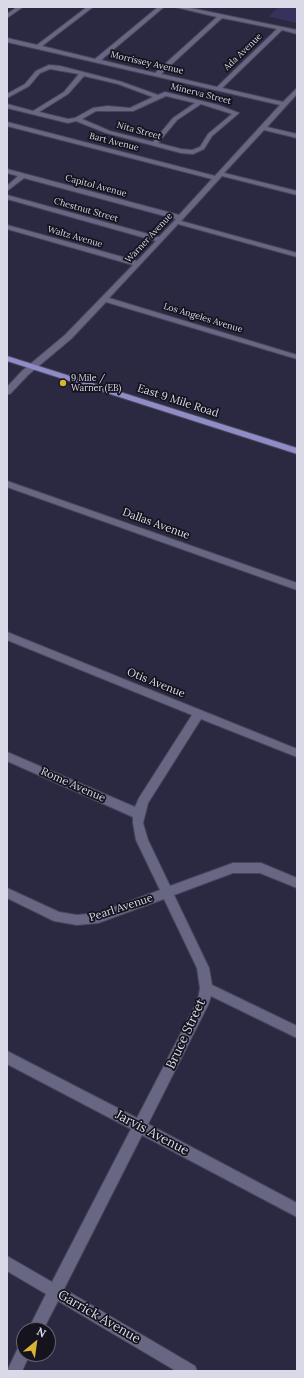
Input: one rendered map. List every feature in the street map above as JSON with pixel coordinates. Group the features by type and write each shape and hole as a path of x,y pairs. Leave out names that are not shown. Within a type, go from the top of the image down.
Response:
{"main road":[{"name":"East 9 Mile Road","path":"7,358 297,451"}],"street":[{"path":"7,16 20,7"},
{"path":"38,47 90,7"},
{"path":"96,61 161,7"},
{"path":"178,7 297,32"},
{"path":"156,74 221,16"},
{"name":"Ada Avenue","path":"218,89 280,29"},
{"name":"Morrissey Avenue","path":"7,40 127,69 156,74 284,104"},
{"name":"Minerva Street","path":"7,96 27,85 38,72 49,68 113,81 158,96 170,94 227,109 236,114 210,135 204,146 199,151"},
{"path":"113,81 127,69"},
{"path":"33,114 66,93 82,74"},
{"name":"Warner Avenue","path":"7,392 33,366 68,337 161,240 297,90"},
{"path":"7,106 62,121 77,119 95,109 108,108 126,111 137,108 158,96"},
{"path":"154,144 161,137 171,122 200,102"},
{"name":"Nita Street","path":"77,119 108,132 181,151 199,151"},
{"name":"Bart Avenue","path":"7,124 219,176 297,193"},
{"path":"263,128 297,136"},
{"name":"Capitol Avenue","path":"7,171 297,255"},
{"path":"7,188 23,175"},
{"name":"Chestnut Street","path":"7,197 161,240"},
{"name":"Waltz Avenue","path":"7,227 138,264"},
{"name":"Los Angeles Avenue","path":"103,299 297,357"},
{"name":"Dallas Avenue","path":"7,484 297,587"},
{"name":"Otis Avenue","path":"7,636 297,753"},
{"name":"Bruce Street","path":"39,1322 201,1008 206,988 205,973 201,961 140,832 139,814 143,801 199,713"},
{"name":"Rome Avenue","path":"7,756 139,814"},
{"path":"168,892 224,871 242,867 261,868 297,883"},
{"name":"Pearl Avenue","path":"7,893 54,915 77,920 98,918 168,892"},
{"path":"206,988 297,1032"},
{"name":"Jarvis Avenue","path":"7,1057 297,1210"},
{"name":"Garrick Avenue","path":"7,1263 190,1371"},
{"path":"14,1371 18,1362"}],"shaded area":[{"path":"279,7 297,7 297,23 269,16"}],"place":[{"name":"9 Mile / Warner (EB)","path":"63,383"}]}
